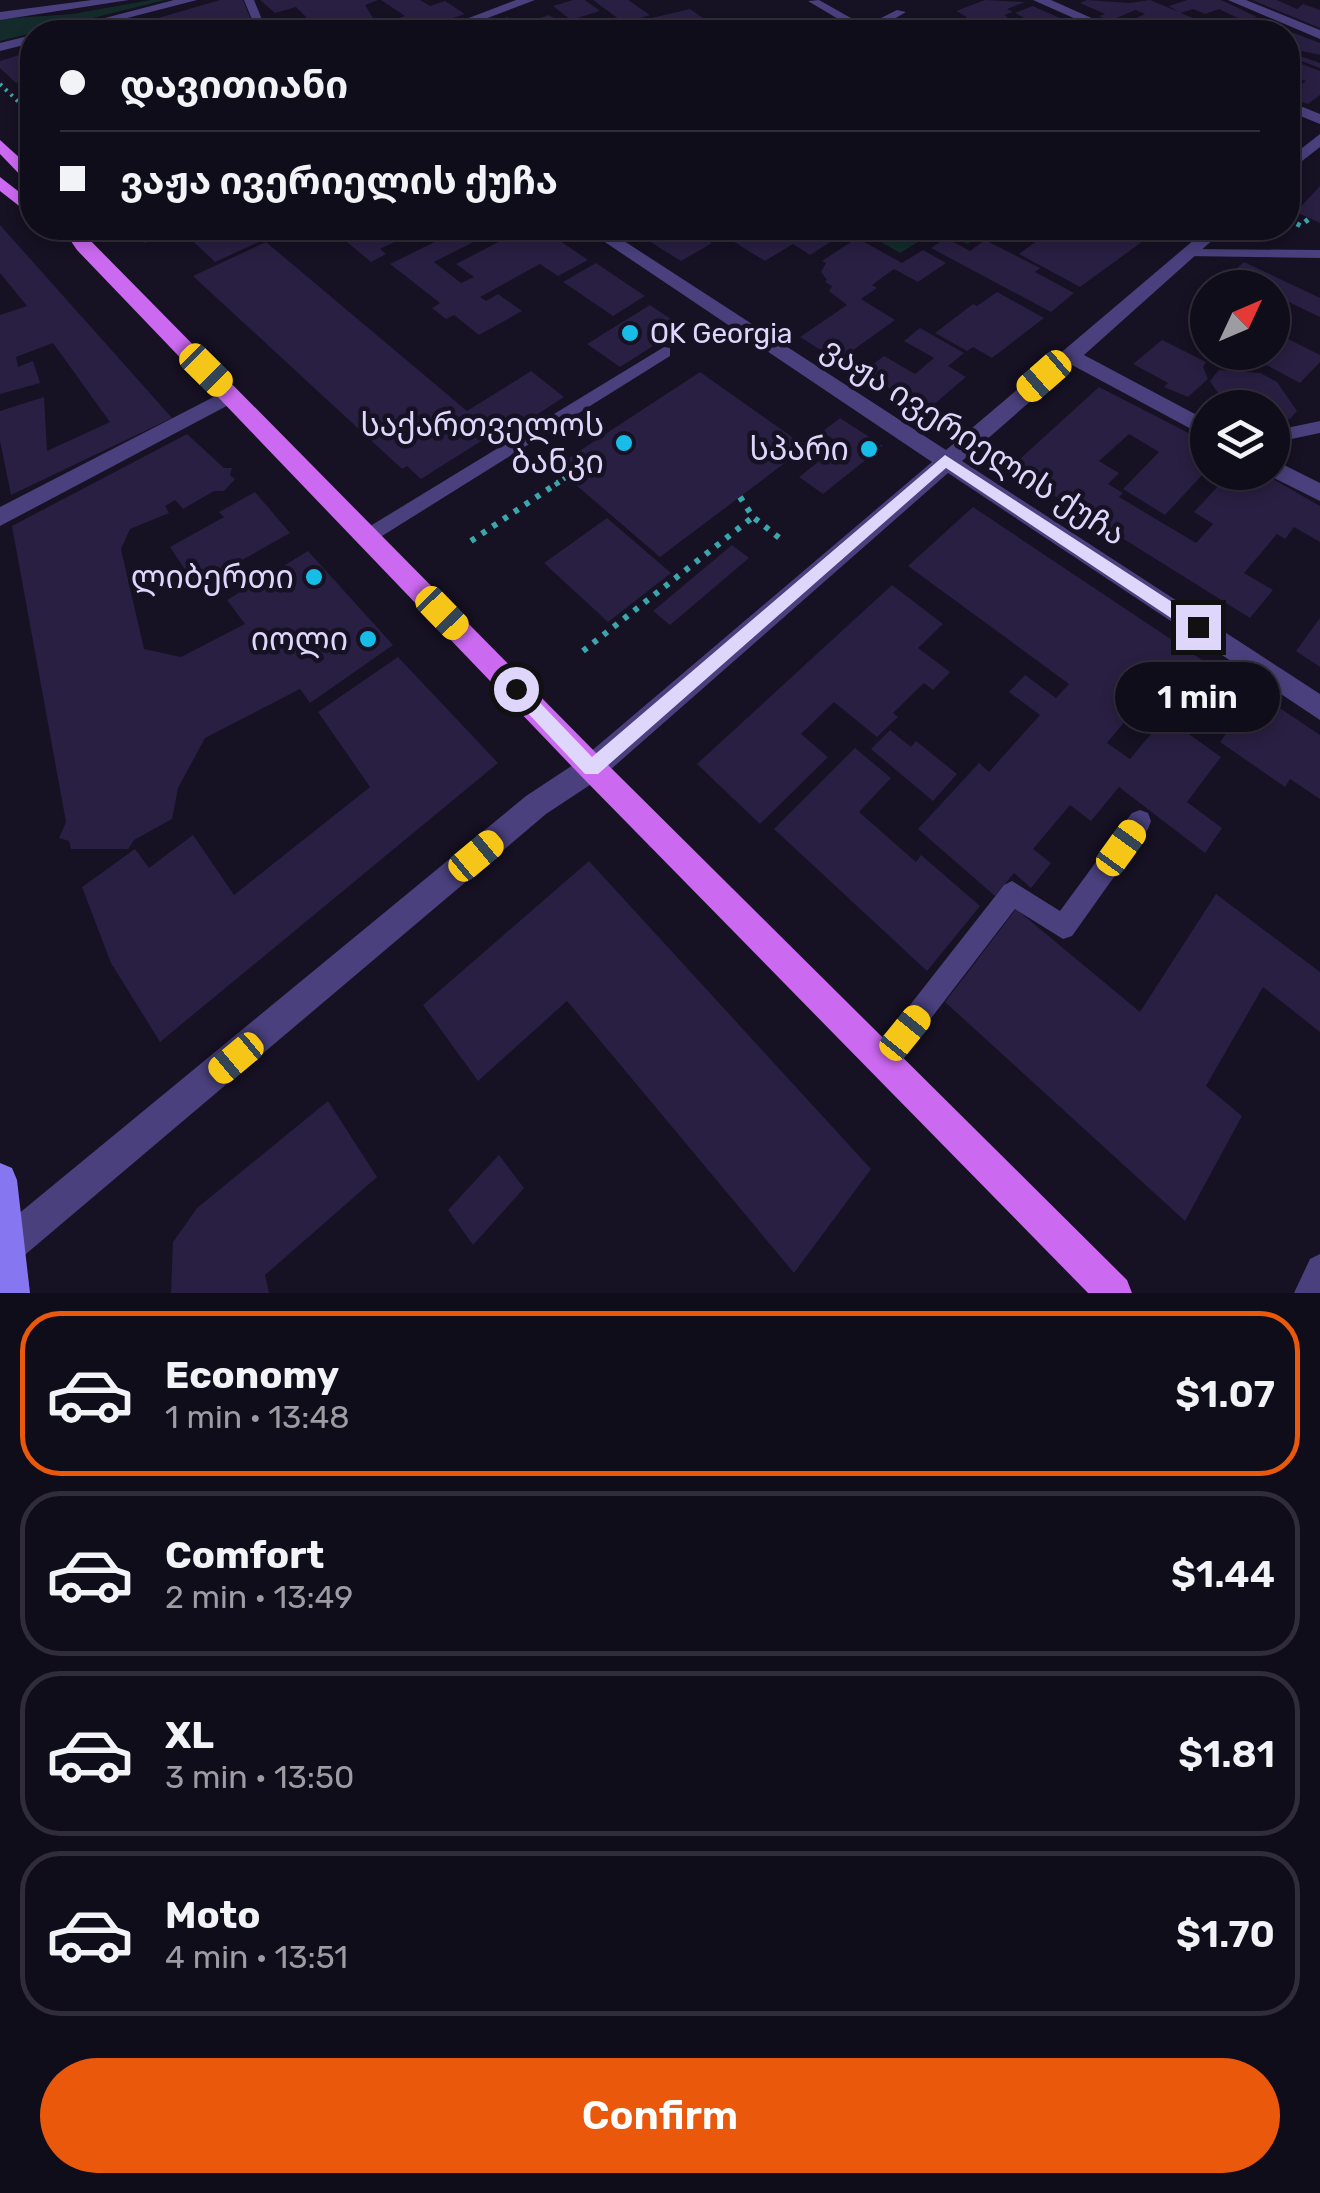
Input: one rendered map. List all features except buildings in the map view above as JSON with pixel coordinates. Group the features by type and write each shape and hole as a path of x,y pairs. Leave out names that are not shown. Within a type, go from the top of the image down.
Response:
{"main road":[{"path":"0,145 20,166"},
{"path":"0,182 20,200"},
{"path":"73,240 231,395 592,768 1114,1293"},
{"path":"78,240 82,246"},
{"path":"0,1180 12,1293"}],"street":[{"path":"0,16 122,0"},
{"path":"108,20 190,0"},
{"path":"472,20 528,0"},
{"path":"1040,0 1088,20"},
{"path":"1235,0 1284,20"},
{"path":"0,8 36,10"},
{"path":"1300,156 1320,139"},
{"name":"ვაჟა ივერიელის ქუჩა","path":"611,240 1320,708"},
{"path":"7,1246 536,806 592,768 1202,240"},
{"path":"1069,354 1190,421"},
{"path":"0,517 231,395"},
{"path":"1290,477 1320,493"}],"lane":[{"path":"812,1 845,20"},
{"path":"887,20 901,12"},
{"path":"1189,254 1320,254"},
{"path":"368,536 664,352"},
{"path":"1290,434 1320,427"},
{"path":"882,1060 1012,893 1064,927 1140,822"},
{"path":"1309,1293 1320,1269"}],"path":[{"path":"0,84 20,103"},
{"path":"1300,221 1305,222"},
{"path":"471,541 565,478"},
{"path":"740,497 753,517 782,540"},
{"path":"583,651 753,517"}],"green space":[{"path":"165,0 85,20 20,20 20,36 0,41 0,19 72,14"},
{"path":"878,240 921,240 900,253"}],"place":[{"name":"OK Georgia","path":"630,333"},
{"name":"საქართველოს ბანკი","path":"624,443"},
{"name":"სპარი","path":"869,449"},
{"name":"ლიბერთი","path":"314,577"},
{"name":"იოლი","path":"368,639"}],"route":[{"path":"516,689 592,768 945,460 1198,627"}]}
